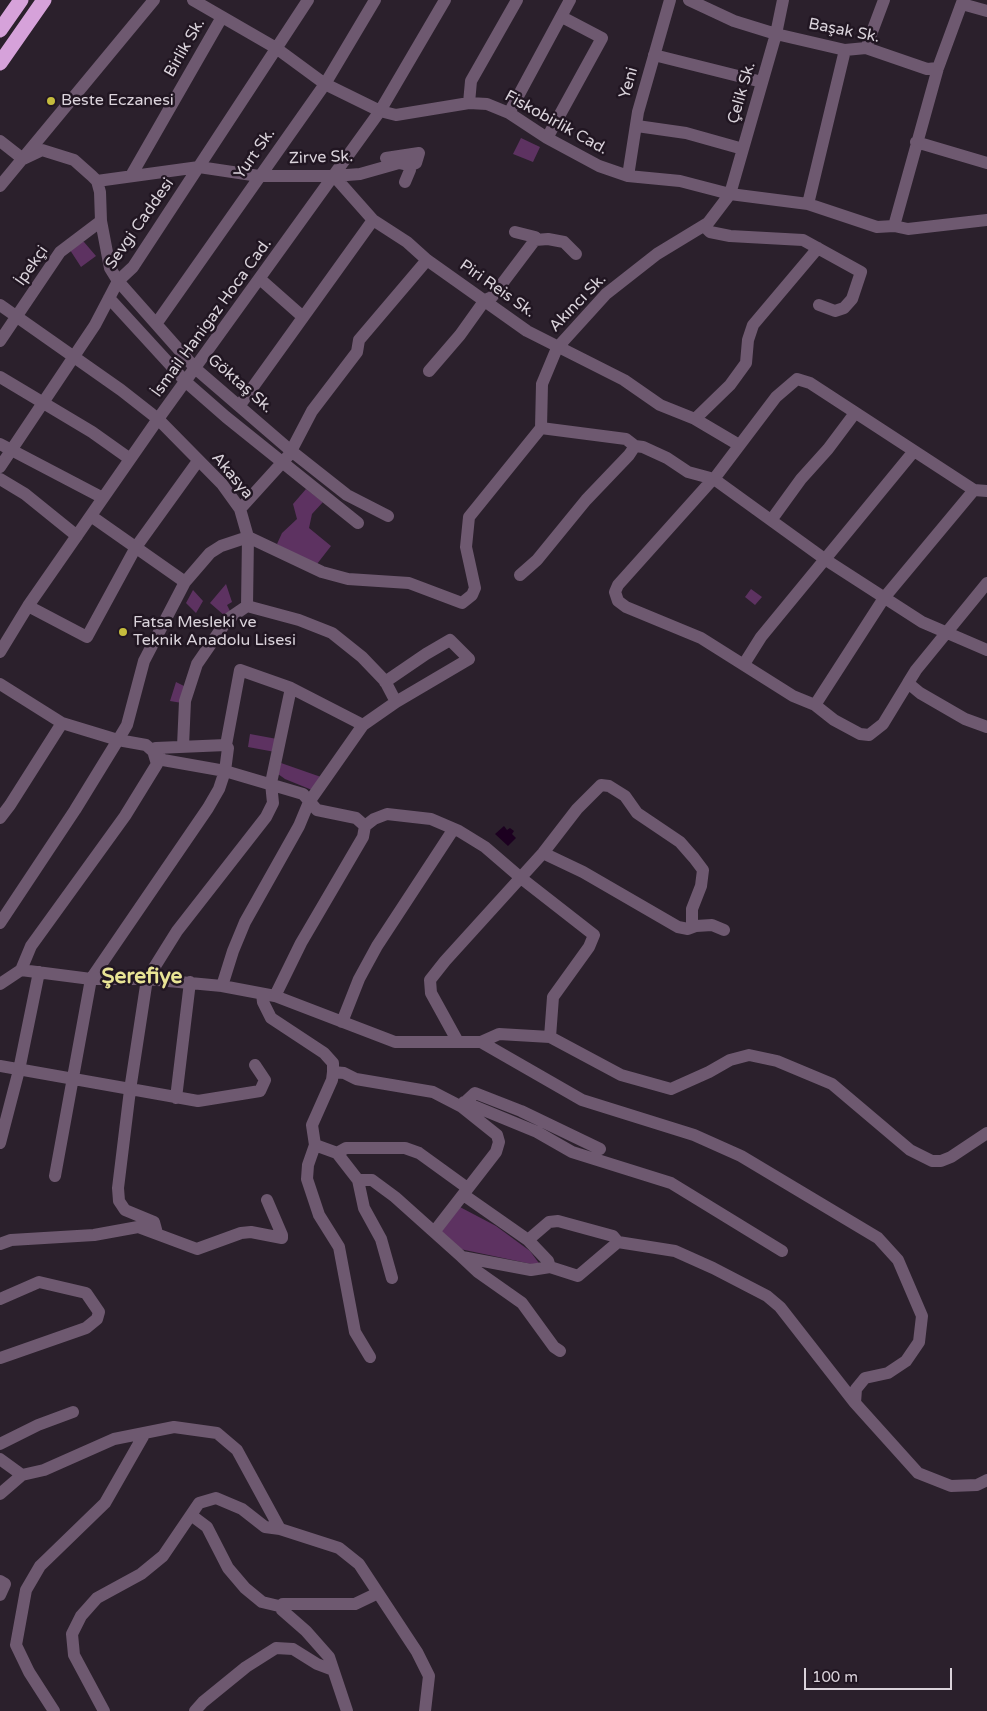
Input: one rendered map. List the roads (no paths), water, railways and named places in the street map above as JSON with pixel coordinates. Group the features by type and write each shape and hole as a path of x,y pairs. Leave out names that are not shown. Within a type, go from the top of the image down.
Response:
{"highway":[{"path":"0,30 21,0"},
{"path":"0,63 44,0"}],"street":[{"path":"0,186 154,0"},
{"name":"Fiskobirlik Cad.","path":"193,0 276,48 325,84 380,111 396,115 469,103 487,104 509,113 547,138 599,166 628,176 688,183 730,194 808,204 877,227 894,226 908,229 987,220"},
{"name":"Sevgi Caddesi","path":"0,467 5,447 42,403 73,357 118,281 133,267 308,0"},
{"name":"Yurt Sk.","path":"156,324 325,84 375,0"},
{"path":"469,103 471,82 516,0"},
{"path":"509,113 562,18 570,0"},
{"name":"Yeni","path":"628,176 638,112 670,0"},
{"name":"Başak Sk.","path":"690,0 706,4 734,21 776,34 845,50 866,48 927,68 938,68"},
{"name":"Çelik Sk.","path":"730,194 776,34 783,0"},
{"path":"866,48 884,0"},
{"name":"İsmail Hanigaz Hoca Cad.","path":"0,652 28,606 158,419 196,369 380,111 441,2"},
{"path":"894,226 938,68 963,2 987,11"},
{"name":"Birlik Sk.","path":"132,174 222,17"},
{"path":"547,138 602,38 562,18"},
{"path":"808,204 845,50"},
{"path":"654,55 762,82"},
{"path":"637,126 686,133 743,149"},
{"path":"0,141 23,159"},
{"path":"916,142 987,163"},
{"path":"23,159 42,150 74,160 97,181"},
{"path":"374,161 419,153 416,163 408,166 410,170 405,182"},
{"name":"Zirve Sk.","path":"97,181 132,174 188,170 199,167 259,176 334,176 360,174 399,163 408,166"},
{"name":"Piri Reis Sk.","path":"334,176 373,220 408,242 427,260 527,330 558,348 624,380 660,405 694,419 739,445"},
{"name":"Göktaş Sk.","path":"97,181 101,221 110,268 118,281 196,369 290,450 348,495 388,516"},
{"name":"Akıncı Sk.","path":"541,428 542,384 558,348 606,294 657,254 704,226 730,194"},
{"path":"240,405 373,220"},
{"name":"İpekçi","path":"0,341 60,252 101,221"},
{"path":"704,226 710,232 730,236 802,240 861,272 852,299 844,308 835,311 819,305"},
{"path":"515,232 535,237 535,240"},
{"path":"429,371 460,335 485,300 492,297 535,240 548,239 564,242 576,254"},
{"path":"694,419 730,385 746,363 748,340 753,325 818,248"},
{"path":"240,509 289,455 312,411 357,352 358,340 427,260"},
{"path":"260,279 303,317"},
{"name":"Göktaş Sk.","path":"109,298 186,382 358,524"},
{"name":"Akasya","path":"0,305 121,390 158,419 222,484 240,509 248,537 247,606"},
{"path":"0,378 92,432 130,459"},
{"path":"815,705 884,598 981,490 914,451 810,383 797,379 776,397 714,479 632,569 615,592 618,601 626,608 701,638 793,696 815,705 834,720 860,734 869,735 883,724 908,683 987,584"},
{"path":"772,519 801,479 828,449 855,412"},
{"path":"0,924 75,810 127,725 144,661 185,582 210,553 220,546 248,537 322,572 348,579 409,583 462,603 472,595 475,588 466,547 469,517 541,428 626,439 635,446 643,447 666,458 688,472 714,479 772,519 826,560 922,622 946,634 987,650"},
{"path":"520,575 537,560 586,500 629,456 635,446"},
{"path":"5,447 103,498"},
{"path":"744,664 761,637 914,451"},
{"path":"28,606 87,637 136,547 198,461"},
{"path":"0,479 26,494 77,536"},
{"path":"91,516 185,582"},
{"path":"183,746 185,701 197,664 228,619 247,606 299,620 332,632 362,657 386,682 396,702"},
{"path":"222,986 232,950 245,922 299,826 309,802 362,725 396,702 469,659 450,640 386,682"},
{"path":"55,1176 91,979 219,789 225,771 228,748 226,745 240,670 290,688 362,725"},
{"path":"908,683 920,693 965,719 987,728"},
{"path":"0,685 62,723 118,740 146,745 163,760 225,771 271,783 303,794 317,810 356,818 365,826"},
{"path":"156,1233 154,1222 125,1210 119,1201 118,1188 130,1090 147,979 178,931 266,817 273,803 271,783 290,688"},
{"path":"0,818 5,802 62,723"},
{"path":"0,984 21,970 31,946 125,816 158,764 154,754 156,748 226,745"},
{"path":"458,1042 431,993 430,980 601,785 610,786 625,796 637,813 680,842 702,870 702,886 692,909 692,923 696,926"},
{"path":"370,1357 355,1332 339,1247 319,1215 307,1179 308,1165 315,1145 312,1125 332,1080 334,1072 332,1063 324,1053 271,1018 263,1002 301,943 363,837 365,826 374,819 387,814 430,819 459,831 486,847 521,878 594,935 589,947 553,997 550,1037"},
{"path":"342,1022 359,979 377,946 453,830"},
{"path":"543,853 583,872 678,927 688,929 696,926 712,925 724,930"},
{"path":"21,970 91,979 147,979 222,986 268,995 395,1042 481,1042 499,1034 550,1037 621,1075 671,1089 709,1072 730,1060 749,1055 777,1060 832,1084 910,1150 932,1161 941,1161 951,1157 987,1133"},
{"path":"0,1143 4,1104 19,1070 38,972"},
{"path":"176,1098 190,982"},
{"path":"481,1042 582,1100 694,1135 741,1156 878,1238 898,1260 922,1316 919,1342 906,1361 888,1373 865,1378 856,1389 855,1403"},
{"path":"0,1066 198,1101 260,1091 265,1080 255,1065"},
{"path":"334,1072 344,1073 356,1079 433,1092 537,1132 572,1152 671,1182 782,1251"},
{"path":"462,1104 475,1093 522,1111 600,1149"},
{"path":"434,1232 466,1187 496,1152 499,1142 497,1135 462,1104"},
{"path":"315,1145 337,1153 358,1180 364,1208 381,1239 392,1278"},
{"path":"337,1153 346,1148 405,1148 420,1153 466,1187"},
{"path":"358,1180 372,1180 395,1197 478,1272 522,1303 554,1347 560,1351"},
{"path":"466,1187 465,1194 468,1198 528,1240 548,1261 550,1267"},
{"path":"0,1244 11,1240 94,1235 138,1227 186,1247 197,1249 240,1233 251,1232 282,1238 267,1200"},
{"path":"528,1240 549,1222 558,1221 605,1233 613,1236 618,1242 675,1251 767,1296 780,1307 855,1403 918,1474 951,1486 977,1485 987,1480"},
{"path":"462,1257 531,1270 550,1267 578,1276 618,1242"},
{"path":"0,1299 40,1282 86,1293 99,1312 98,1318 86,1328 0,1358"},
{"path":"0,1444 38,1425 73,1412"},
{"path":"0,1494 22,1475 44,1470 114,1439 174,1428 217,1433 237,1450 280,1530"},
{"path":"54,1711 29,1672 16,1645 26,1590 40,1566 105,1504 145,1433"},
{"path":"0,1460 22,1475"},
{"path":"104,1711 74,1655 72,1634 81,1616 97,1598 141,1574 163,1556 199,1503 216,1498 242,1509 265,1527 340,1548 359,1564 417,1652 429,1676 425,1711"},
{"path":"191,1515 207,1527 228,1568 245,1588 262,1602 283,1607"},
{"path":"0,1581 5,1584 0,1595"},
{"path":"283,1607 283,1604 291,1603 355,1604 378,1593"},
{"path":"283,1607 282,1610 306,1631 329,1657 347,1711"},
{"path":"195,1711 203,1702 246,1667 276,1648 293,1649 317,1664 333,1670"}],"place":[{"name":"Beste Eczanesi","path":"51,101"},
{"name":"Fatsa Mesleki ve Teknik Anadolu Lisesi","path":"123,632"}],"district":[{"name":"Şerefiye","path":"142,977"}]}
